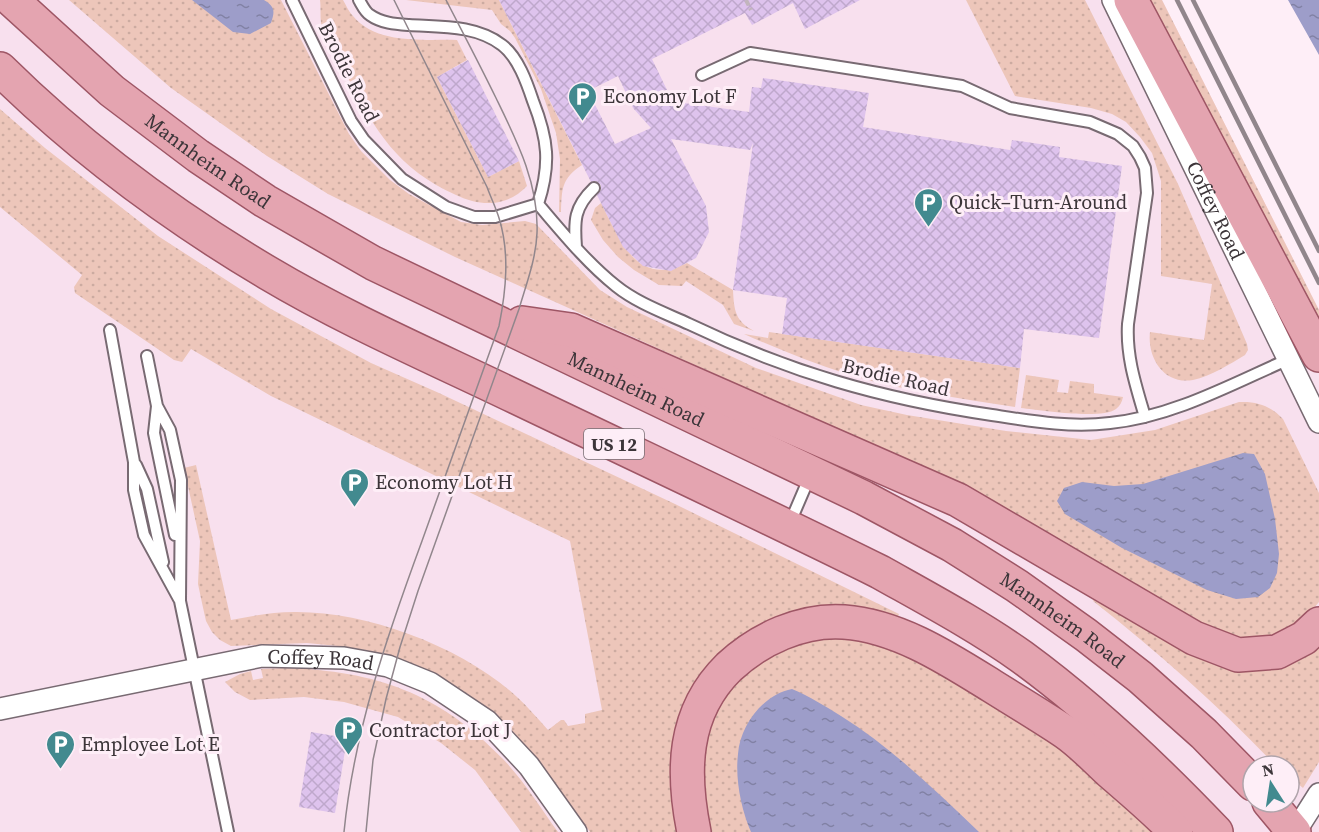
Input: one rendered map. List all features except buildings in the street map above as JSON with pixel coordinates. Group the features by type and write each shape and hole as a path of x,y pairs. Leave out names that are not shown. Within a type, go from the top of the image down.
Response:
{"main road":[{"name":"Mannheim Road","path":"12,0 112,90 207,163 265,201 373,263 864,498 952,545 1077,628 1140,677 1204,734 1241,772"},
{"path":"1116,2 1304,357"},
{"name":"US 12","path":"0,69 127,180 205,234 270,274 417,350 788,527 880,572 940,605 1021,657 1094,714 1155,768 1216,832"},
{"path":"485,317 571,330 958,500 1194,638 1238,655 1277,652 1304,638 1319,624"},
{"path":"694,832 686,771 688,743 696,718 722,674 738,659 767,639 806,625 843,622 880,628 942,654 1067,733 1176,832"},
{"path":"1279,814 1294,832"}],"street":[{"path":"1304,357 1319,422"},
{"name":"Coffey Road","path":"0,709 262,656 345,658 388,666 430,683 487,721 529,766 576,832"},
{"path":"1294,832 1319,794"}],"lane":[{"name":"Brodie Road","path":"292,0 351,120 364,140 402,180 446,207 474,217 495,217 538,204 594,267 617,287 641,301 756,354 795,369 903,400 1052,424 1084,425 1145,417 1304,357"},
{"path":"359,0 369,14 386,22 468,30 482,33 504,46 517,65 544,129 546,167 538,204"},
{"path":"702,75 750,54 797,61 962,87 1010,108 1105,127 1128,141 1145,168 1148,193 1127,340 1128,356 1145,417"},
{"path":"576,247 574,224 584,198 594,188"},
{"path":"110,330 135,462 134,490 144,535 180,601"},
{"path":"147,356 157,406 170,430 181,480 180,601 228,832"},
{"path":"157,406 154,433 180,556"},
{"path":"788,527 812,473"}],"path":[{"path":"746,0 751,10"}],"shaded area":[{"path":"0,0 1162,0 1319,310 1319,832 0,832"},
{"path":"69,0 281,0 349,134 361,151 390,180 409,194 461,222 482,225 525,221 536,224 600,290 627,307 756,368 861,405 1006,431 1091,440 1155,430 1239,402 1252,402 1269,408 1283,419 1319,493 1319,602 1297,623 1269,636 1244,639 1211,632 935,473 455,257 328,194 267,156 171,88"},
{"path":"320,0 343,0 363,25 388,36 416,40 457,40 467,60 437,77 488,177 519,161 527,186 511,198 502,201 475,202 436,185 403,160 378,131 329,42 321,23"},
{"path":"406,0 499,0 582,165 566,180 561,212 559,212 560,159 556,133 541,89 510,31 501,24 492,10"},
{"path":"966,0 1085,0 1178,184 1247,344 1248,350 1245,355 1213,373 1193,380 1174,378 1160,368 1151,351 1150,332 1204,340 1212,284 1161,276 1161,181 1152,153 1126,122 1112,114 1091,108 1015,96"},
{"path":"1137,0 1162,0 1319,310 1319,337"},
{"path":"0,109 45,148 158,236 271,309 371,363 675,504 899,614 896,621 724,653 681,832 590,832 533,754 513,732 493,714 408,664 365,650 338,646 307,643 231,646 220,640 206,621 198,584 200,541 184,468 196,465 231,620 278,613 322,613 382,625 413,635 470,662 495,679 521,701 548,730 561,720 564,720 568,726 585,723 585,714 602,710 570,541 271,396 191,349 182,362 174,360 75,293 74,287 82,275 0,207"},
{"path":"601,203 615,231 632,256 642,264 655,269 669,269 687,263 733,290 739,319 754,331 734,324 723,305 686,281 682,286 659,285 618,257 603,240 591,220 595,208"},
{"path":"769,332 1020,368 1015,407 931,394 868,380 834,370 744,334 768,338"},
{"path":"1026,375 1059,380 1057,392 1068,393 1070,381 1094,384 1094,393 1123,397 1123,399 1116,409 1098,414 1021,408"},
{"path":"1097,594 1178,645 1319,642 1319,762 1303,788 1301,786 1301,754 1264,754 1188,680 1093,601"},
{"path":"850,637 898,650 1020,717 1082,766 1157,832 709,832 703,748 710,725 725,697 746,672 758,661 772,653 803,641"},
{"path":"286,668 349,674 377,681 430,702 455,717 479,736 511,767 558,832 521,832 475,770 441,743 398,717 344,702 304,697 250,700 235,692 225,682 251,671 253,680 263,678 261,669"}],"water":[{"path":"192,0 264,0 272,7 273,15 271,23 250,34 233,32"},
{"path":"1288,0 1319,0 1319,55"},
{"path":"1243,453 1254,454 1265,474 1275,519 1279,554 1277,573 1270,588 1258,597 1236,599 1207,590 1122,548 1065,514 1057,501 1064,488 1082,482 1114,486 1143,484"},
{"path":"792,689 860,728 913,770 979,832 751,832 744,814 738,784 737,764 743,732 763,704 772,697"}],"tram line":[{"path":"344,832 355,757 374,684 396,612 499,326 505,286 505,245 496,210 487,187 394,0"},
{"path":"366,832 373,760 400,647 519,309 535,252 537,233 534,197 519,147 446,0"}],"railway":[{"path":"1177,0 1319,283"},
{"path":"1193,0 1319,251"}],"place":[{"name":"Economy Lot F","path":"582,122"},
{"name":"Quick–Turn-Around","path":"928,228"},
{"name":"Economy Lot H","path":"354,508"},
{"name":"Contractor Lot J","path":"348,756"},
{"name":"Employee Lot E","path":"60,770"}]}
